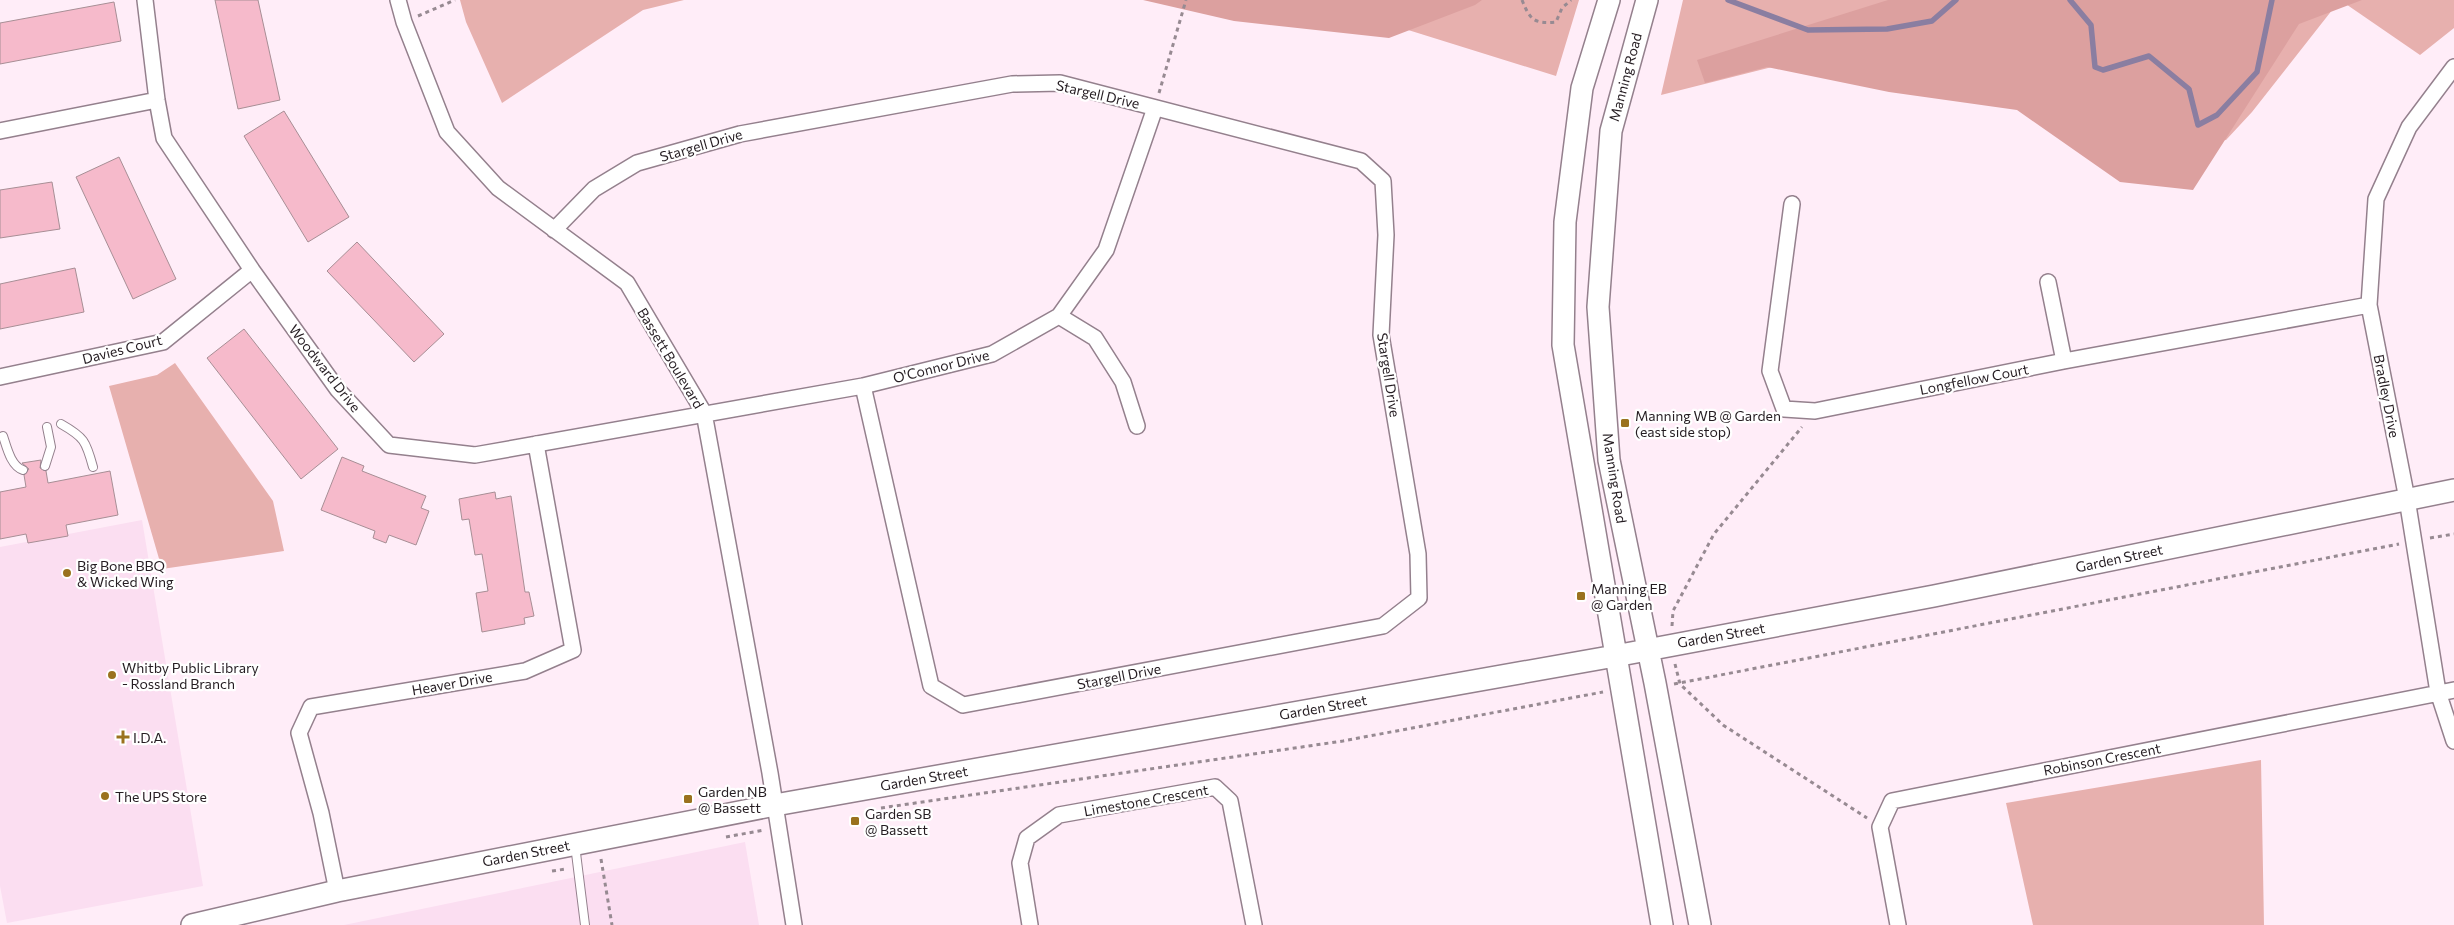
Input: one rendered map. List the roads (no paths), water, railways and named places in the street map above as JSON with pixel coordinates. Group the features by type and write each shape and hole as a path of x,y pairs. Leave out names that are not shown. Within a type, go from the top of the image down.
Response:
{"street":[{"name":"Woodward Drive","path":"145,0 157,100 164,138 252,270 338,390 389,445 475,455 704,413"},
{"name":"Bassett Boulevard","path":"398,0 404,22 447,132 498,188 627,283 704,413 775,805 794,925"},
{"name":"Manning Road","path":"1609,0 1582,88 1565,222 1563,345 1662,925"},
{"name":"Manning Road","path":"1647,0 1611,131 1598,307 1609,460 1655,682 1700,925"},
{"name":"Bradley Drive","path":"2454,68 2409,127 2376,198 2369,305 2407,499 2438,692 2454,741"},
{"name":"Stargell Drive","path":"554,230 594,189 637,164 740,134 1012,84 1060,82 1361,161 1383,181 1386,235 1381,335 1418,554 1419,598 1383,626 963,705 931,686 863,386"},
{"path":"0,131 157,100"},
{"name":"O'Connor Drive","path":"704,413 863,386 992,354 1059,316 1106,250 1155,108"},
{"name":"Longfellow Court","path":"1792,204 1770,371 1784,410 1814,411 2064,361 2369,305"},
{"name":"Davies Court","path":"0,377 163,342 252,270"},
{"path":"2048,282 2064,361"},
{"path":"1059,316 1095,338 1123,382 1137,426"},
{"name":"Heaver Drive","path":"337,891 321,813 299,733 311,707 525,671 573,650 536,444"},
{"name":"Garden Street","path":"192,925 337,891 775,805 1648,650 1934,596 2454,490"},
{"path":"2438,692 2454,690"},
{"name":"Robinson Crescent","path":"1898,925 1880,827 1892,800 2438,692"},
{"name":"Limestone Crescent","path":"1030,925 1020,863 1027,838 1059,815 1215,787 1230,801 1254,925"}],"lane":[{"path":"61,424 77,433 87,442 93,467"},
{"path":"45,466 51,447 47,427"},
{"path":"3,436 10,455 18,468 23,470"},
{"path":"575,844 585,925"}],"waterway":[{"path":"1728,0 1808,30 1887,29 1932,21 1956,0"},
{"path":"2070,0 2091,25 2095,67 2103,70 2149,56 2189,89 2198,125 2217,115 2257,72 2272,0"}],"place":[{"name":"Manning WB @ Garden (east side stop)","path":"1625,423"},
{"name":"Big Bone BBQ & Wicked Wing","path":"67,573"},
{"name":"Manning EB @ Garden","path":"1581,596"},
{"name":"Whitby Public Library - Rossland Branch","path":"112,675"},
{"name":"I.D.A.","path":"123,737"},
{"name":"The UPS Store","path":"105,796"},
{"name":"Garden NB @ Bassett","path":"688,799"},
{"name":"Garden SB @ Bassett","path":"855,821"}]}
